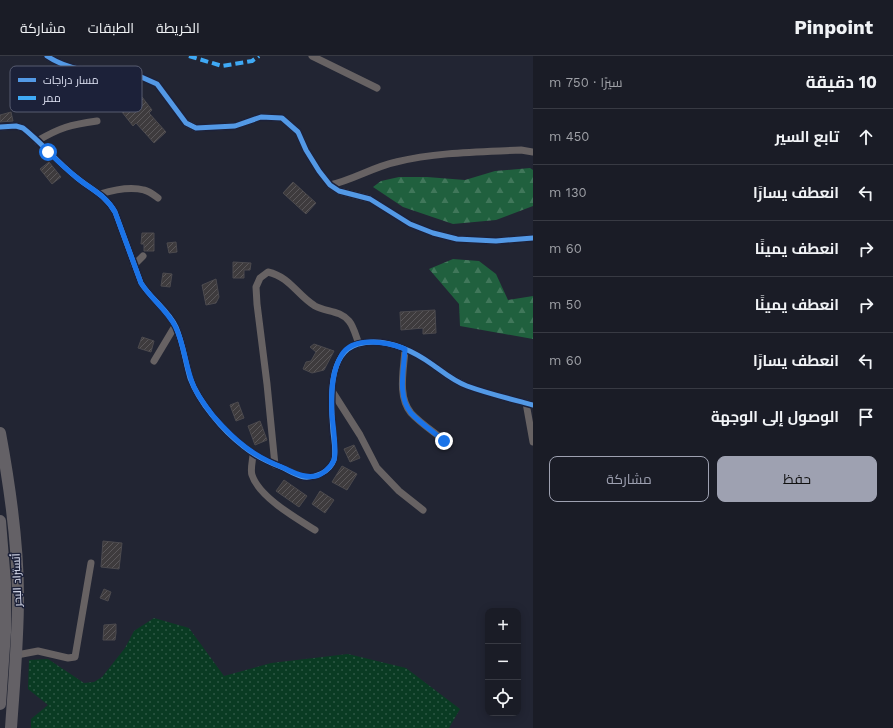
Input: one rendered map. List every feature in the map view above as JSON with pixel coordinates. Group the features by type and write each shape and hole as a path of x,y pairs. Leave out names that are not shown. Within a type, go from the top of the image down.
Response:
{"highway":[{"name":"أتستراد البحر","path":"0,433 7,472 16,552 18,596 17,655 10,728"},
{"name":"أتستراد البحر","path":"0,521 5,583 5,632 0,704"}],"street":[{"path":"47,56 58,64 65,66"},
{"path":"312,56 377,88"},
{"path":"142,77 157,84 186,123 196,128 235,126 261,117 282,118 298,132 318,171 330,185 339,191 370,199 410,224 433,233 457,239 496,241 533,238"},
{"path":"37,141 65,127 97,121"},
{"path":"0,127 21,127 75,177 107,200 115,212 141,283 146,292 165,311 175,326 179,335 190,378 200,398 227,431 242,446 253,454 303,477 318,476 326,471 334,461 335,450 332,391 336,369 341,355 348,348 370,342 393,344 412,351 448,376 467,386 530,404 533,442"},
{"path":"330,185 396,162 426,157 514,151 533,152"},
{"path":"100,194 114,190 136,189 145,190 158,198"},
{"path":"134,265 143,256"},
{"path":"274,464 267,384 257,304 256,287 260,278 268,272 274,274 289,282 316,307 344,316 349,321 359,344"},
{"path":"154,361 175,326"},
{"path":"405,349 402,386 404,399 411,412 444,441"},
{"path":"332,391 360,435 377,468 399,491 423,510"},
{"path":"253,454 251,474 256,483 271,500 315,530"},
{"path":"17,655 38,651 68,658 75,657 91,563"}],"green space":[{"path":"530,168 533,170 533,206 496,220 453,224 403,207 373,187 381,181 399,177 427,177 465,180 495,171"},
{"path":"453,259 479,261 496,274 508,300 533,296 533,339 460,326 459,304 429,269"},
{"path":"154,618 189,628 224,676 271,663 348,654 406,668 460,709 449,728 31,728 31,719 48,705 28,689 29,660 48,659 84,683 94,682 102,677 125,648 134,631"}],"building":[{"path":"142,97 152,110 149,113 166,132 154,143 136,123 133,126 122,112 142,112"},
{"path":"11,112 13,121 0,122 0,115"},
{"path":"49,162 61,177 52,184 40,169"},
{"path":"293,182 316,203 306,214 283,193"},
{"path":"142,233 154,233 154,251 144,251 144,244 141,244"},
{"path":"176,242 177,252 169,253 167,243"},
{"path":"233,262 251,263 250,270 244,270 244,278 233,278"},
{"path":"163,273 172,274 170,287 161,286"},
{"path":"216,279 219,297 216,303 206,305 202,285"},
{"path":"435,310 436,333 423,334 423,328 401,330 400,312"},
{"path":"142,337 154,341 151,352 138,348"},
{"path":"314,344 334,351 324,370 312,373 303,369 306,362 311,361 316,352 310,347"},
{"path":"238,402 244,418 236,421 230,405"},
{"path":"260,421 267,440 255,445 248,426"},
{"path":"354,445 360,458 350,462 344,449"},
{"path":"342,466 357,474 347,490 332,482"},
{"path":"284,480 307,496 299,507 276,491"},
{"path":"320,491 334,500 325,513 312,504"},
{"path":"103,541 122,543 119,569 101,567"},
{"path":"104,589 111,592 108,601 100,598"},
{"path":"116,624 115,640 103,640 104,625"}],"marked path":[{"path":"189,56 222,66 252,61 259,56"}],"cycle path":[{"path":"47,56 68,66"},
{"path":"142,77 157,84 186,123 196,128 235,126 261,117 282,118 298,132 306,150 330,185 339,191 370,199 410,224 433,233 457,239 496,241 533,238"},
{"path":"0,127 16,126 23,128 69,171 107,201 111,206 115,212 141,283 169,315 176,327 190,378 199,396 219,424 247,449 261,458 304,477 317,475 329,468 334,460 335,453 332,421 332,395 336,369 340,358 348,349 358,344 368,342 378,342 398,346 416,354 463,384 475,389 533,405"}],"route":[{"path":"48,152 75,177 100,194 111,205 115,212 141,283 146,292 165,311 175,326 194,387 208,409 242,446 253,454 303,477 318,476 326,471 334,461 335,450 332,415 332,391 336,369 341,355 348,348 370,342 393,344 405,349 402,386 404,399 411,412 444,441"}]}
